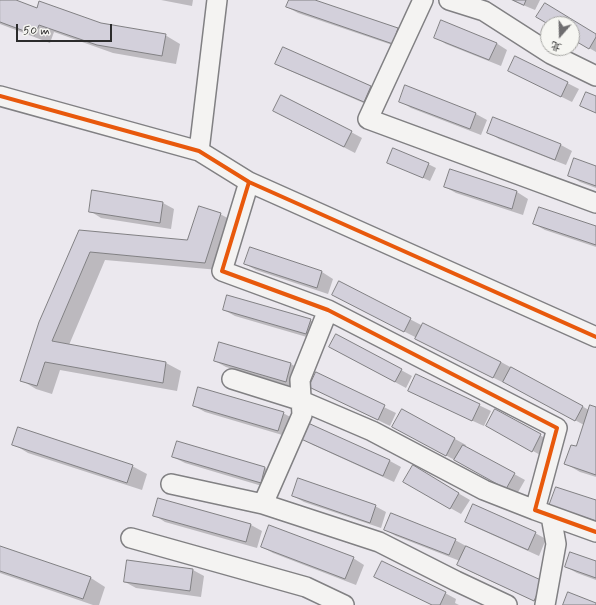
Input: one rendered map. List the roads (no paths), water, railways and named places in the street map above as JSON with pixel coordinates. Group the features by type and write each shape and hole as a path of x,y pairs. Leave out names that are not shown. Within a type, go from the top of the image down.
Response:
{"street":[{"path":"199,151 217,0"},
{"path":"423,0 368,119 596,203"},
{"path":"449,0 484,12 551,54 596,76"},
{"path":"0,96 199,151 249,182 596,338"},
{"path":"249,182 222,271 328,310 557,428 543,513 556,544 545,605"},
{"path":"263,504 302,415 300,380 328,310"},
{"path":"232,379 302,401 372,431 484,490 596,532"},
{"path":"171,484 263,504 379,542 507,605"},
{"path":"131,538 306,587 344,605"}]}
